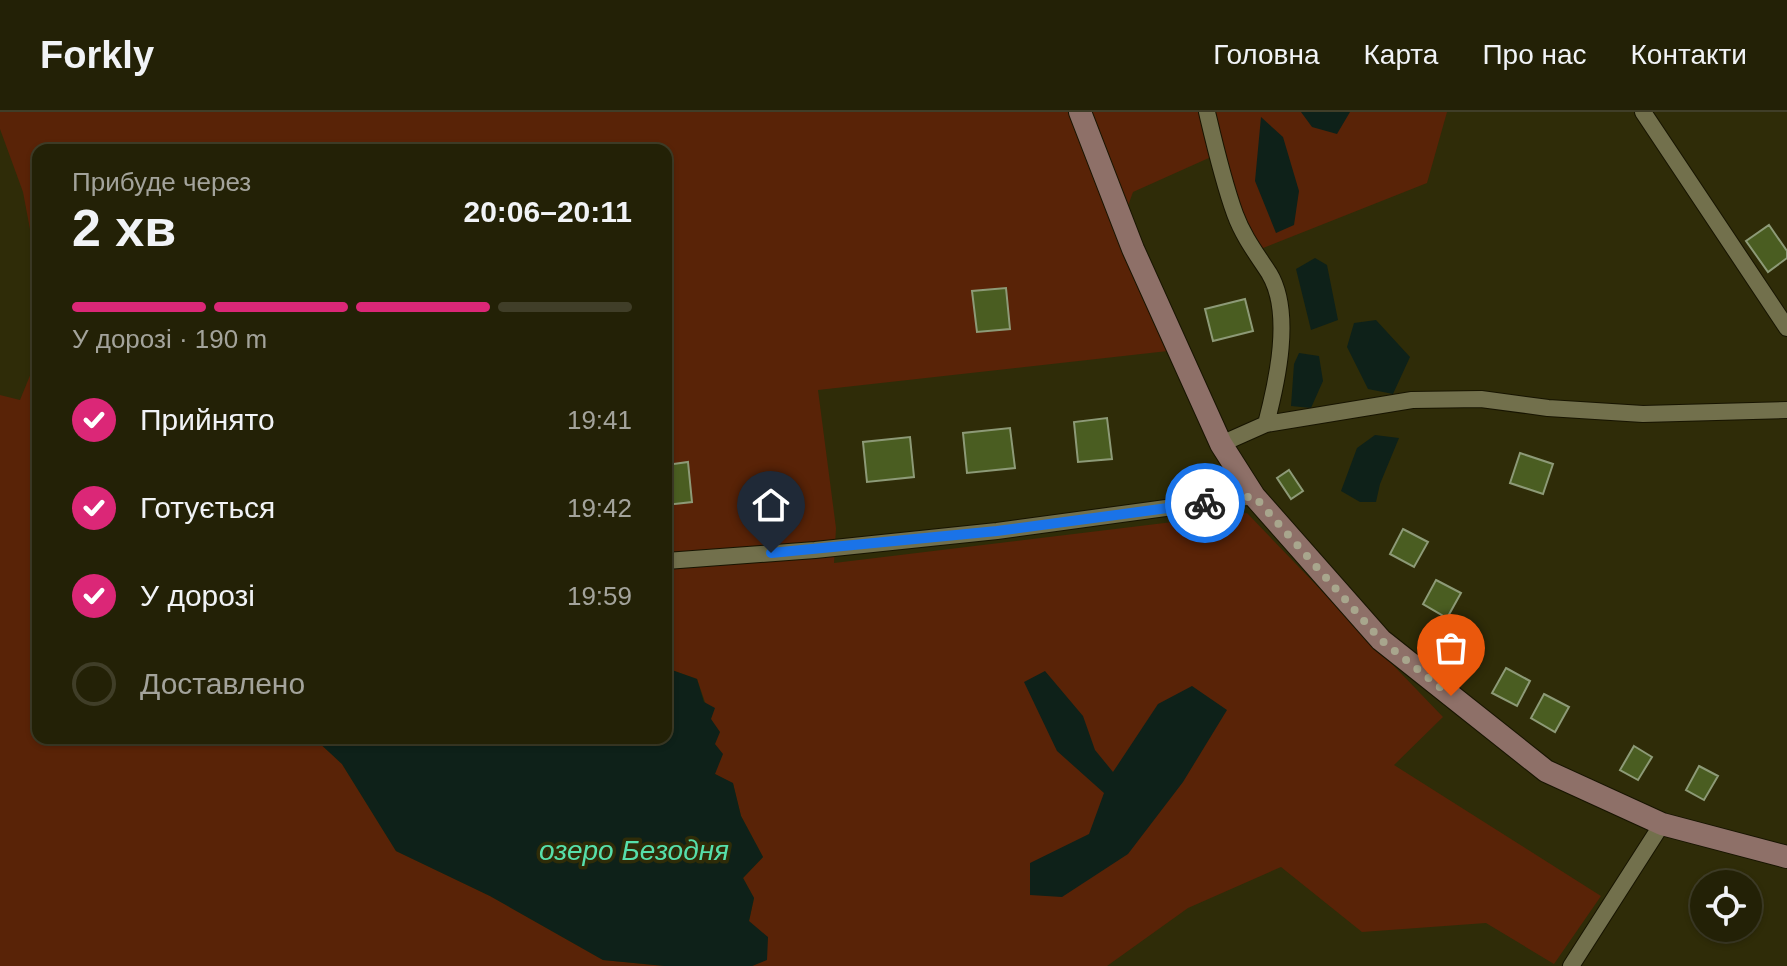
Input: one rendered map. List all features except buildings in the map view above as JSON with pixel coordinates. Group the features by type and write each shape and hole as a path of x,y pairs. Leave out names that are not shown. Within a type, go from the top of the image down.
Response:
{"street":[{"path":"1080,112 1133,249 1221,444 1254,496 1381,640 1546,771 1662,824 1787,857"},
{"path":"1207,112 1235,213 1258,260 1270,274 1277,296 1283,344 1266,424"},
{"path":"1643,112 1787,328"},
{"path":"1221,444 1266,424 1412,400 1468,399 1643,414 1787,410"},
{"path":"672,561 815,550 997,531 1254,496"},
{"path":"1571,966 1662,824"}],"shaded area":[{"path":"0,112 1447,112 1427,183 1258,250 1211,157 1133,192 1122,222 1168,351 818,390 836,528 834,563 1247,513 1443,717 1394,765 1601,896 1554,964 1486,923 1362,932 1281,867 1188,908 1107,966 752,966 767,959 749,921 754,898 743,878 763,857 741,816 733,784 715,774 711,719 697,679 672,670 672,144 32,144 32,240 23,192 0,129"},
{"path":"32,371 32,744 320,744 342,764 396,851 490,896 603,960 665,966 0,966 0,395 20,400"}],"water":[{"path":"1301,112 1350,112 1337,134 1312,127"},
{"path":"1261,117 1283,137 1299,191 1294,225 1276,233 1255,181"},
{"path":"1315,258 1327,265 1338,320 1311,330 1296,269"},
{"path":"1376,320 1410,357 1393,394 1368,389 1347,347 1354,323"},
{"path":"1299,353 1319,356 1323,381 1311,408 1291,406 1294,364"},
{"path":"1375,435 1399,438 1376,502 1360,502 1341,491 1357,448"},
{"name":"озеро Безодня","path":"672,670 697,679 704,702 715,708 711,719 720,732 715,744 723,754 715,774 733,783 741,816 763,857 743,878 754,898 749,921 768,937 767,960 752,966 665,966 603,960 490,896 396,851 342,764 320,744 672,744"},
{"path":"1045,671 1083,716 1095,750 1113,772 1158,704 1192,686 1227,710 1183,782 1128,854 1062,897 1030,895 1030,863 1089,834 1104,793 1057,751 1024,682"}],"way so far":[{"path":"1205,503 1254,496 1381,640 1451,696"}],"route":[{"path":"771,553 997,531 1205,503"}]}
